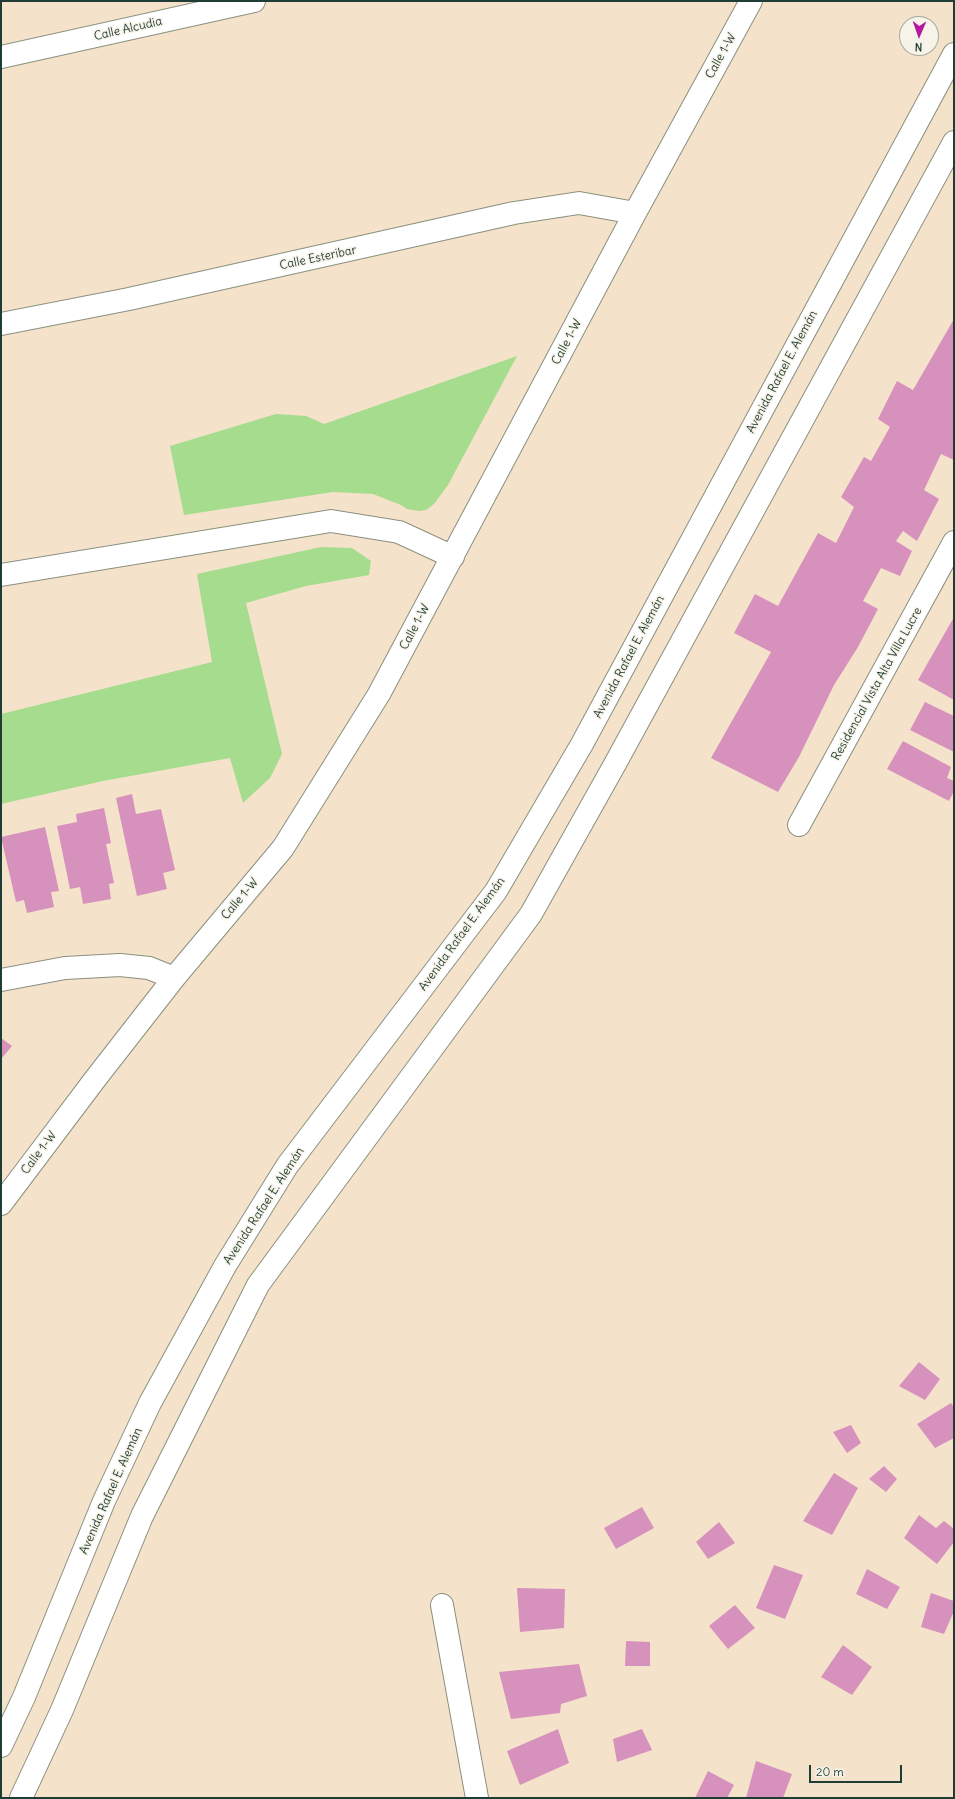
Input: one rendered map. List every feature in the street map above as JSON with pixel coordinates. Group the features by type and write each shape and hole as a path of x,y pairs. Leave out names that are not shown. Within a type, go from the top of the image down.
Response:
{"main road":[{"name":"Calle Alcudia","path":"1,57 254,1"},
{"name":"Calle 1-W","path":"1,1204 174,978 283,848 379,694 453,558 635,213 751,1"},
{"name":"Avenida Rafael E. Alemán","path":"1,1746 24,1697 104,1501 150,1403 225,1266 287,1166 496,892 582,744 954,54"},
{"path":"21,1798 62,1710 142,1516 258,1285 531,914 616,764 954,142"},
{"name":"Calle Esteribar","path":"1,324 129,299 514,213 579,203 635,213"},
{"path":"1,574 331,521 399,532 453,558"},
{"name":"Residencial Vista Alta Villa Lucre","path":"799,825 954,542"},
{"path":"1,980 65,968 120,966 149,968 174,978"},
{"path":"442,1605 477,1798"}],"green space":[{"path":"517,356 448,485 434,504 426,510 419,511 407,509 401,505 373,494 333,492 184,515 170,446 276,414 306,416 324,424"},
{"path":"321,547 352,548 371,561 369,575 306,586 246,603 282,754 270,778 243,803 230,758 103,781 1,804 1,714 212,662 197,574"}],"building":[{"path":"954,319 954,460 941,454 924,490 939,499 917,541 903,531 896,541 912,551 900,576 881,568 863,601 878,609 858,647 834,685 799,757 778,792 711,758 771,652 734,633 755,594 778,606 818,533 836,543 854,507 841,497 864,457 871,461 890,427 878,419 897,381 913,390"},
{"path":"954,617 954,700 918,680"},
{"path":"925,702 954,716 954,752 910,730"},
{"path":"903,741 951,767 947,778 954,781 954,791 949,801 887,769"},
{"path":"132,794 136,814 161,809 175,870 163,873 167,889 137,896 116,798"},
{"path":"104,808 111,843 106,844 114,883 109,884 111,899 83,904 80,887 70,889 57,826 77,822 76,814"},
{"path":"45,827 59,891 51,892 54,907 27,913 24,900 16,902 1,837"},
{"path":"1,1038 12,1046 1,1059"},
{"path":"919,1362 940,1379 925,1400 899,1386"},
{"path":"951,1403 954,1407 954,1438 935,1448 917,1424"},
{"path":"851,1425 861,1443 847,1453 833,1432"},
{"path":"884,1466 897,1479 886,1492 869,1479"},
{"path":"834,1473 858,1488 832,1535 803,1521"},
{"path":"642,1507 654,1528 616,1549 604,1528"},
{"path":"919,1515 936,1528 944,1521 954,1529 954,1542 937,1564 904,1538"},
{"path":"719,1522 735,1543 708,1559 696,1542"},
{"path":"774,1565 803,1575 785,1619 756,1608"},
{"path":"867,1569 900,1587 887,1609 856,1594"},
{"path":"517,1588 565,1589 564,1628 520,1632"},
{"path":"931,1593 954,1601 954,1611 944,1634 921,1627"},
{"path":"735,1605 755,1628 728,1649 709,1626"},
{"path":"626,1641 650,1642 650,1666 625,1666"},
{"path":"843,1645 872,1667 852,1695 821,1677"},
{"path":"579,1664 587,1696 561,1704 560,1713 511,1719 499,1672"},
{"path":"558,1729 569,1763 520,1785 507,1751"},
{"path":"642,1729 652,1750 617,1762 613,1739"},
{"path":"756,1761 792,1774 783,1798 746,1798"},
{"path":"708,1771 734,1785 727,1798 695,1798"}]}
